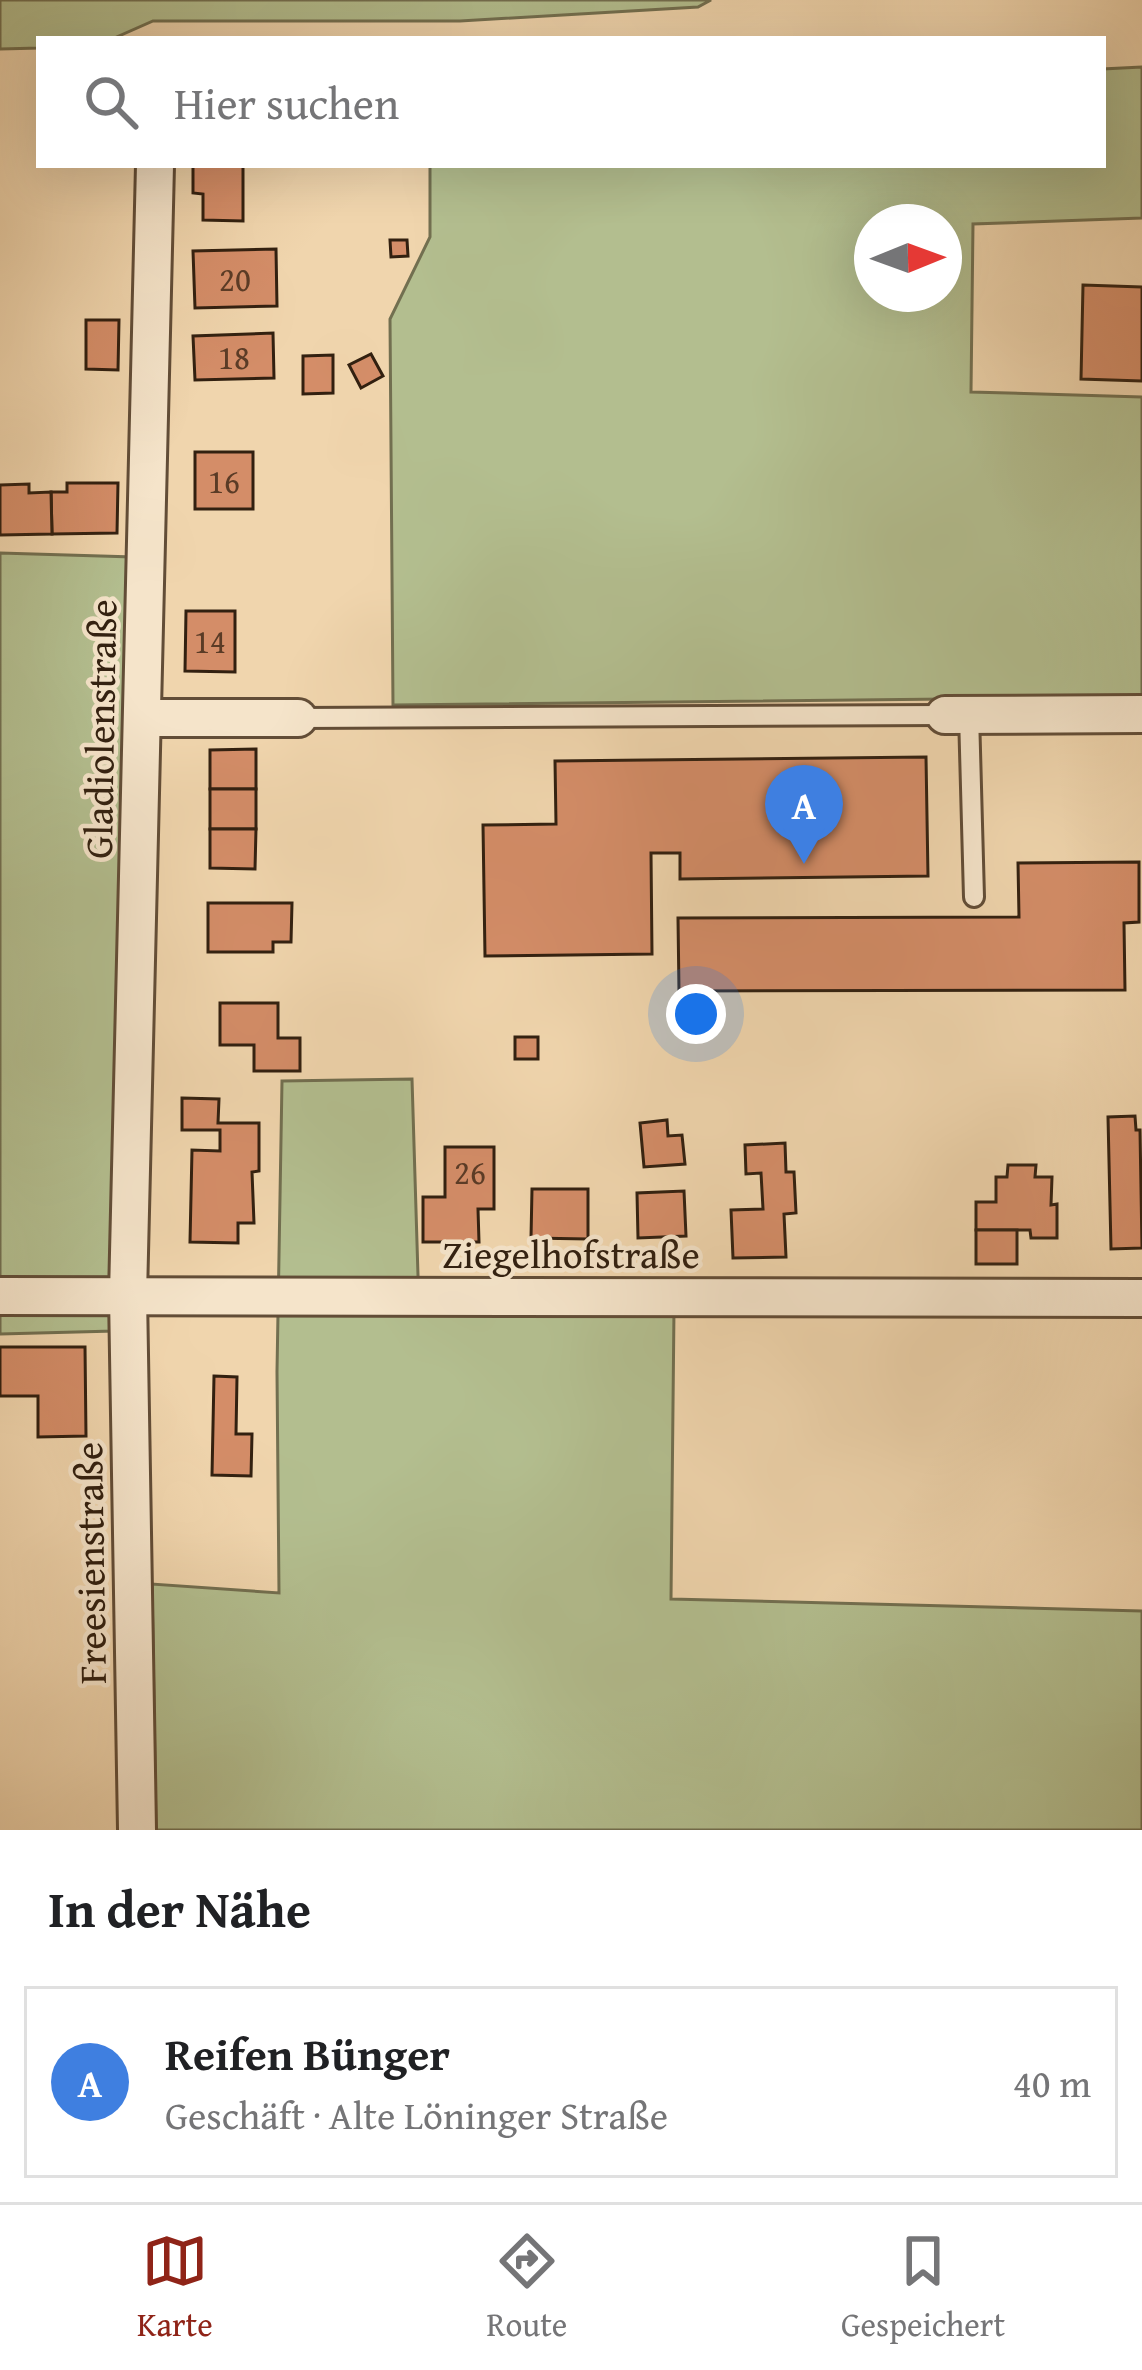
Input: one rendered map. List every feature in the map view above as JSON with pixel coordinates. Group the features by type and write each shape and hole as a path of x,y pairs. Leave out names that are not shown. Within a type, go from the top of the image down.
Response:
{"street":[{"name":"Gladiolenstraße","path":"128,1295 155,168"},
{"path":"957,715 1142,714"},
{"path":"142,718 298,718"},
{"name":"Freesienstraße","path":"128,1295 136,1830"},
{"name":"Ziegelhofstraße","path":"0,1296 1142,1298"}],"lane":[{"path":"298,718 957,715 974,897"}],"green space":[{"path":"0,0 711,0 698,7 460,21 153,21 119,36 36,36 36,48 0,49"},
{"path":"1142,67 1142,218 973,224 971,392 1142,397 1142,697 393,705 390,319 430,237 430,168 1106,168 1106,69"},
{"path":"0,553 133,557 114,1331 0,1334"},
{"path":"412,1079 419,1308 674,1309 671,1599 1142,1611 1142,1830 156,1830 152,1584 279,1593 282,1081"}],"building":[{"path":"193,168 243,168 243,221 203,220 203,194 193,193"},
{"path":"390,240 407,240 408,256 391,257"},
{"path":"276,249 277,306 195,308 193,251"},
{"path":"1083,285 1142,287 1142,381 1081,379"},
{"path":"86,320 119,320 118,370 86,369"},
{"path":"273,333 274,378 195,380 193,336"},
{"path":"371,354 383,376 361,388 349,365"},
{"path":"333,355 333,393 303,394 303,356"},
{"path":"195,452 253,452 253,509 195,509"},
{"path":"67,483 118,483 117,533 52,534 51,492 67,492"},
{"path":"29,484 29,493 51,492 52,534 0,535 0,485"},
{"path":"186,611 235,611 235,672 185,671"},
{"path":"256,749 256,789 210,789 210,750"},
{"path":"926,757 928,876 680,879 680,853 651,853 652,954 485,956 483,825 556,824 555,761"},
{"path":"210,789 256,789 256,829 210,829"},
{"path":"210,829 256,829 255,869 210,868"},
{"path":"1139,862 1139,922 1124,923 1125,990 679,991 678,918 1019,917 1018,863"},
{"path":"208,903 292,903 291,942 273,942 273,952 208,952"},
{"path":"220,1003 278,1003 278,1038 300,1038 300,1071 254,1071 254,1045 220,1045"},
{"path":"515,1037 538,1037 538,1059 515,1059"},
{"path":"182,1098 219,1099 218,1123 259,1123 259,1171 252,1172 254,1223 238,1223 238,1243 190,1242 192,1150 220,1151 220,1130 182,1130"},
{"path":"1135,1116 1136,1130 1140,1130 1142,1248 1111,1249 1108,1117"},
{"path":"667,1120 668,1136 682,1135 685,1164 644,1167 640,1123"},
{"path":"785,1143 786,1172 794,1172 796,1213 784,1214 786,1257 733,1258 731,1210 763,1209 761,1173 746,1174 745,1145"},
{"path":"445,1147 494,1147 494,1209 478,1209 479,1242 423,1242 423,1197 445,1197"},
{"path":"1008,1165 1036,1165 1035,1177 1052,1177 1057,1238 1031,1238 1030,1230 976,1230 976,1202 996,1202 996,1177 1007,1177"},
{"path":"532,1189 588,1189 588,1239 531,1238"},
{"path":"684,1191 686,1236 638,1238 637,1193"},
{"path":"976,1230 1017,1230 1017,1264 976,1264"},
{"path":"0,1347 85,1347 86,1436 38,1437 38,1396 0,1396"},
{"path":"214,1376 237,1377 236,1434 252,1434 251,1476 212,1475"}],"place":[{"name":"Reifen Bünger","path":"804,864"}]}
